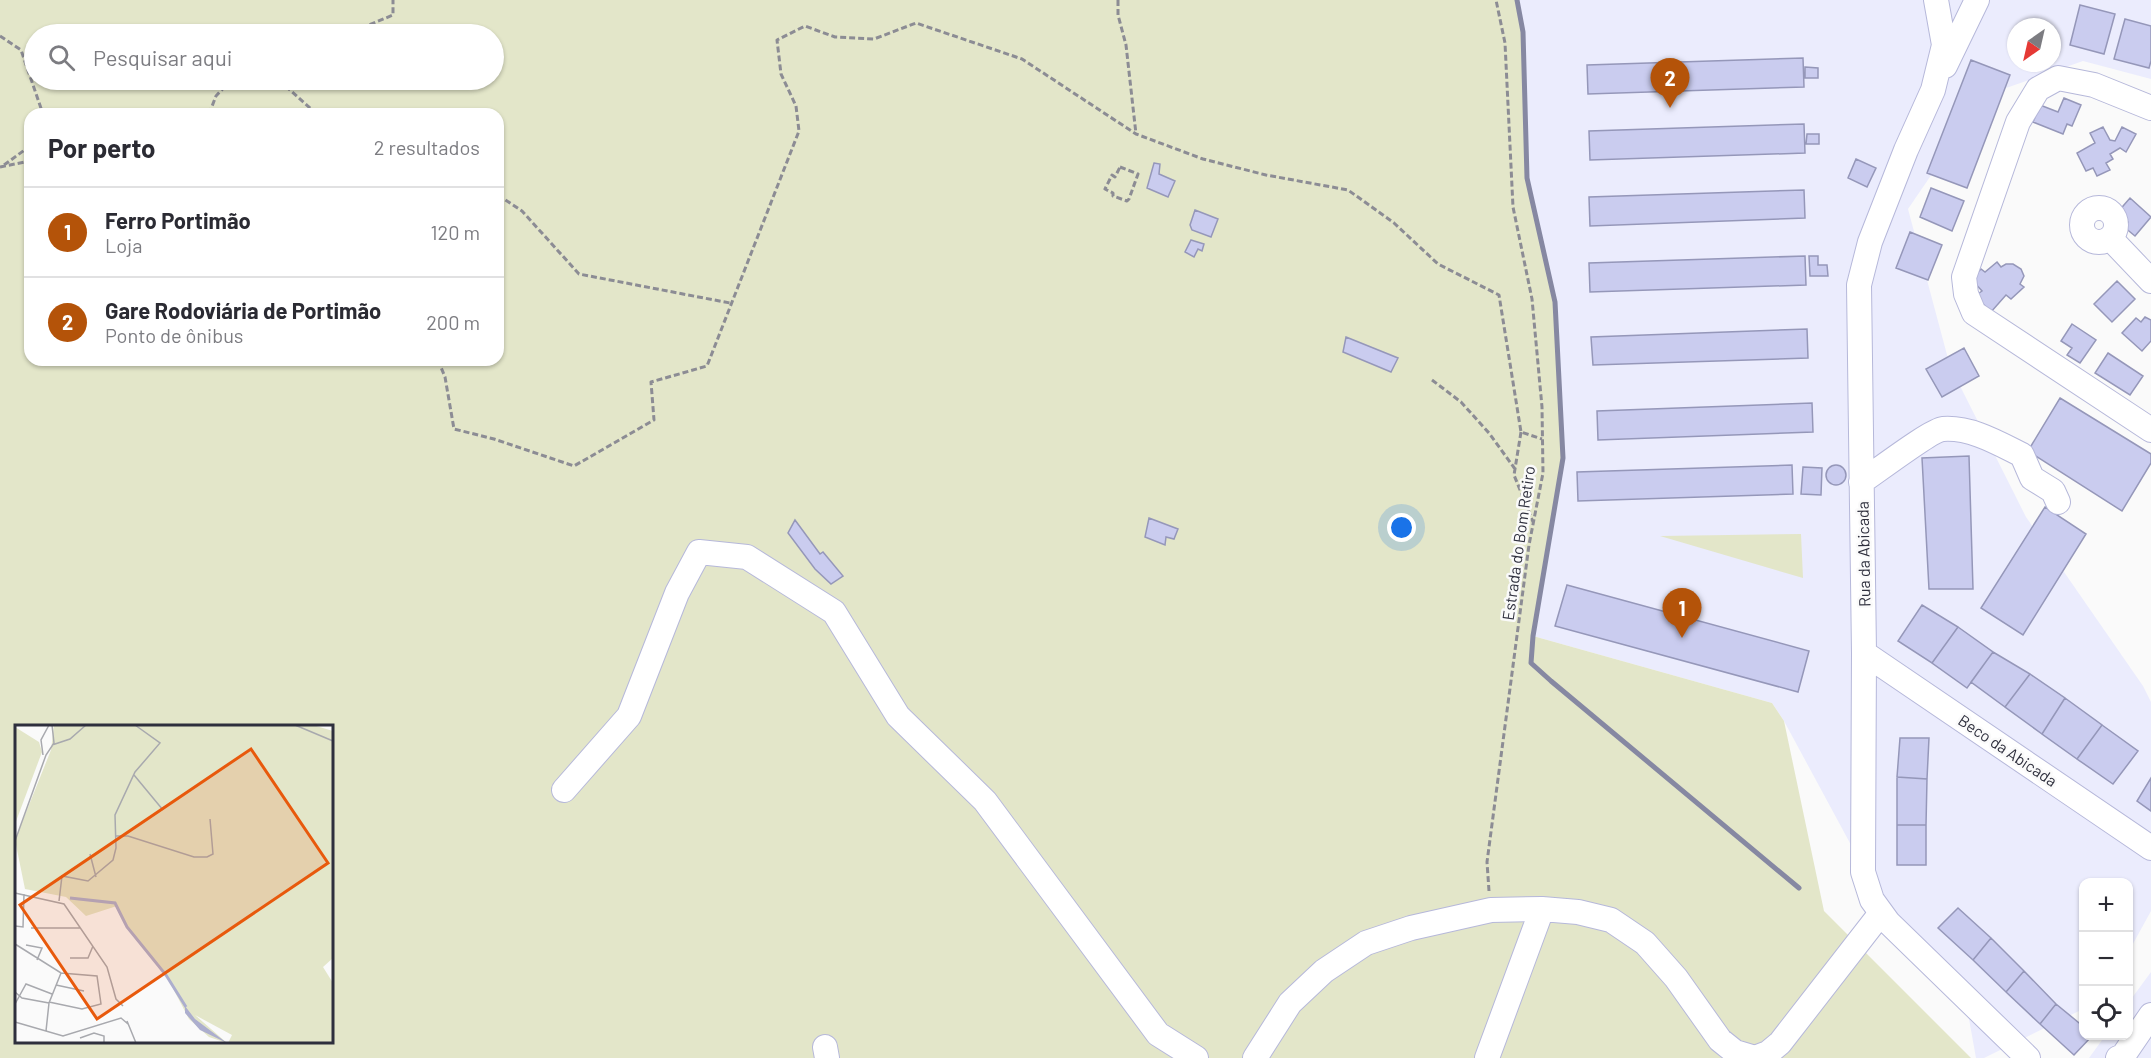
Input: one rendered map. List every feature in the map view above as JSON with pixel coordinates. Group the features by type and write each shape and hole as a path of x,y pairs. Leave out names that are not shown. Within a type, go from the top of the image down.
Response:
{"street":[{"name":"Rua da Abicada","path":"1936,0 1944,45 1933,90 1906,150 1870,242 1859,285 1864,653 1863,872 1872,900 1881,913 2028,1058"},
{"path":"1933,90 1977,0"},
{"path":"2151,108 2094,85 2058,78 2038,89 2018,122 1964,277 1966,294 1974,313 2151,430"},
{"path":"2110,238 2151,281"},
{"path":"1861,483 1941,429 1978,434 2022,455 2032,478 2053,491 2058,502"},
{"path":"564,790 629,716 677,593 699,552 747,557 834,612 898,716 985,801 1158,1034 1196,1058"},
{"name":"Beco da Abicada","path":"1864,653 2151,848"},
{"path":"1487,1058 1542,909"},
{"path":"1255,1058 1290,1003 1324,971 1366,943 1411,928 1491,910 1542,909 1578,912 1611,920 1645,943 1676,978 1720,1040 1735,1052 1755,1058 1768,1053 1780,1043 1881,913"},
{"path":"2118,1058 2123,1056 2151,1015"}],"path":[{"path":"371,24 393,15 393,0"},
{"path":"1118,0 1118,15 1126,45 1136,134"},
{"name":"Estrada do Bom Retiro","path":"1491,910 1487,862 1533,522 1542,473 1542,407 1532,299 1514,207 1505,43 1496,0"},
{"path":"440,366 445,377 454,429 494,439 574,466 654,420 651,382 707,366 799,130 796,106 781,74 777,40 805,26 835,37 874,39 916,22 1022,59 1136,134 1203,159 1266,175 1348,190 1394,223 1438,264 1498,295 1521,432 1514,475 1533,522"},
{"path":"0,36 21,50 24,59"},
{"path":"35,90 41,108"},
{"path":"211,108 216,96 222,90"},
{"path":"290,90 310,108"},
{"path":"0,167 24,150"},
{"path":"4,165 24,162"},
{"path":"1120,167 1135,173 1138,174 1127,201 1113,196 1113,193 1105,189 1112,175 1115,177 1118,175 1120,167"},
{"path":"504,199 522,211 579,274 731,303"},
{"path":"1432,380 1461,402 1489,433 1515,469"},
{"path":"1521,432 1542,439"}],"shaded area":[{"path":"1517,0 2151,0 2151,79 2083,61 2061,69 2061,18 2007,18 2007,72 2052,72 1986,95 1908,209 1950,366 2026,517 2143,686 2151,702 2151,911 2133,944 2133,878 2079,878 2079,1011 1984,1058 1976,1058 1969,1019 1864,869 1772,703 1533,636 1563,458 1555,302 1527,178 1523,32"},
{"path":"2151,972 2151,1058 2089,1058 2102,1040 2133,1040 2133,997"}],"green space":[{"path":"0,0 1517,0 1523,32 1527,178 1555,302 1563,458 1533,636 1772,703 1784,721 1824,911 1971,1058 0,1058"},
{"path":"1801,534 1803,578 1660,536"}],"building":[{"path":"2080,5 2115,14 2104,54 2070,45"},
{"path":"2125,19 2151,26 2149,68 2114,59"},
{"path":"1803,58 1804,87 1588,94 1587,65"},
{"path":"1971,60 2010,75 1967,188 1927,173"},
{"path":"1805,67 1818,68 1818,78 1805,78"},
{"path":"2064,98 2081,105 2072,126 2067,124 2063,134 2033,122 2040,105 2058,112"},
{"path":"1804,124 1805,153 1590,160 1589,131"},
{"path":"2103,127 2110,140 2115,141 2122,127 2136,134 2126,152 2120,148 2110,154 2113,159 2106,163 2110,170 2097,176 2093,168 2086,171 2077,153 2095,143 2090,133"},
{"path":"1807,134 1819,134 1819,144 1806,144"},
{"path":"1856,159 1876,168 1867,187 1848,178"},
{"path":"1154,163 1160,164 1159,174 1175,181 1168,197 1147,188"},
{"path":"1931,188 1964,201 1952,231 1920,217"},
{"path":"1804,190 1805,218 1590,226 1589,197"},
{"path":"2130,198 2151,217 2135,236 2124,227 2128,222 2117,213"},
{"path":"1195,210 1218,219 1211,237 1192,230 1190,225"},
{"path":"1910,232 1942,245 1928,280 1896,268"},
{"path":"1191,240 1204,244 1202,251 1198,249 1194,257 1185,252"},
{"path":"1805,256 1806,285 1590,292 1589,263"},
{"path":"1809,256 1818,256 1818,265 1827,265 1828,276 1810,276"},
{"path":"1997,262 2001,267 2013,264 2021,269 2024,276 2020,284 2024,287 2011,299 2006,295 1991,312 1975,296 1982,291 1971,279 1981,269 1985,272"},
{"path":"2117,281 2135,299 2112,322 2094,304"},
{"path":"2145,317 2151,320 2151,341 2142,351 2122,333 2136,318 2141,322"},
{"path":"2072,324 2096,340 2080,363 2067,355 2072,348 2061,341"},
{"path":"1807,329 1808,358 1593,365 1591,337"},
{"path":"1346,337 1398,358 1391,372 1343,352"},
{"path":"1964,348 1979,376 1942,397 1926,369"},
{"path":"2108,353 2143,376 2130,395 2095,373"},
{"path":"2060,398 2151,454 2151,463 2122,511 2028,451"},
{"path":"1812,403 1813,432 1598,440 1597,411"},
{"path":"1969,456 1973,589 1929,589 1922,458"},
{"path":"1792,465 1793,494 1578,501 1577,472"},
{"path":"1836,465 1843,468 1846,475 1843,482 1836,485 1829,482 1826,475 1829,468"},
{"path":"1803,467 1822,468 1821,495 1801,494"},
{"path":"2045,507 2086,534 2023,635 1981,608"},
{"path":"1149,518 1178,529 1174,539 1166,537 1165,545 1145,537"},
{"path":"795,520 820,554 823,552 843,576 831,584 815,569 788,533"},
{"path":"1567,585 1809,651 1798,692 1555,626"},
{"path":"1922,605 1958,627 1932,663 1898,641"},
{"path":"1958,627 1993,652 1967,688 1932,663"},
{"path":"1993,652 2030,674 2005,707 1971,682"},
{"path":"2030,674 2065,698 2042,734 2005,707"},
{"path":"2065,698 2102,725 2077,759 2042,734"},
{"path":"2102,725 2138,751 2113,784 2077,759"},
{"path":"1900,738 1929,738 1927,779 1897,777"},
{"path":"1897,777 1927,779 1926,825 1897,825"},
{"path":"2151,778 2151,811 2137,801"},
{"path":"1897,825 1926,825 1926,865 1897,865"},
{"path":"1958,908 1991,938 1973,960 1938,928"},
{"path":"1991,938 2024,971 2006,992 1973,960"},
{"path":"2024,971 2056,1004 2040,1024 2006,992"},
{"path":"2056,1004 2079,1023 2079,1040 2088,1040 2074,1055 2040,1024"}],"waterway":[{"path":"1517,0 1523,32 1527,178 1555,302 1563,458 1533,636 1531,663 1799,888"}],"place":[{"name":"Gare Rodoviária de Portimão","path":"1670,108"},
{"name":"Ferro Portimão","path":"1682,638"}]}
